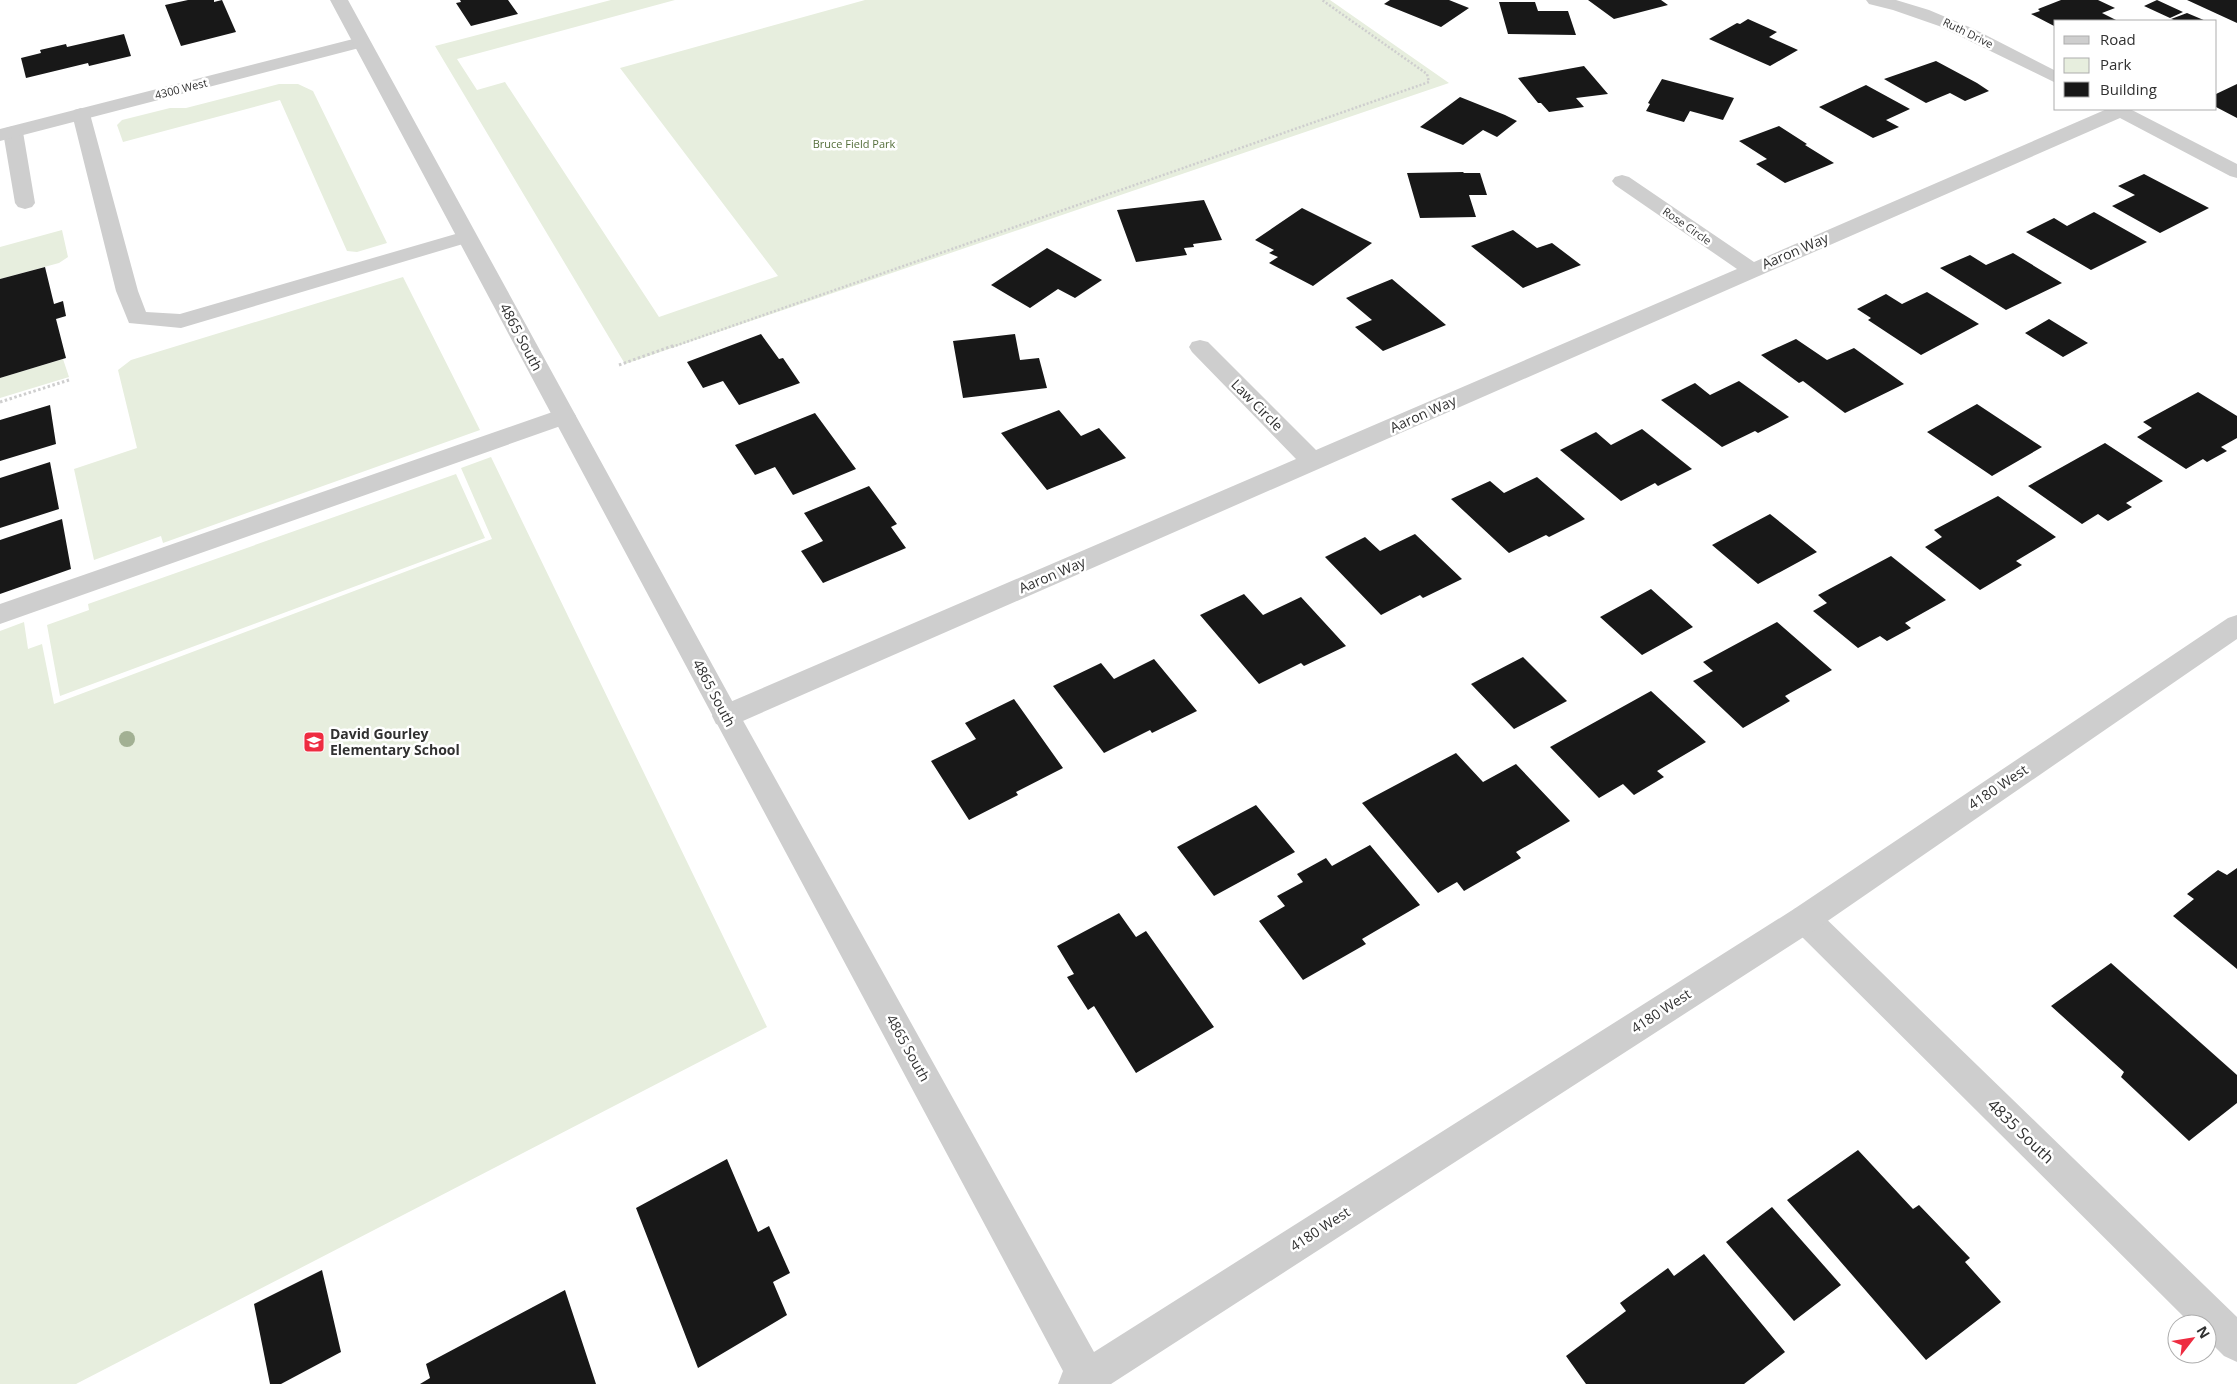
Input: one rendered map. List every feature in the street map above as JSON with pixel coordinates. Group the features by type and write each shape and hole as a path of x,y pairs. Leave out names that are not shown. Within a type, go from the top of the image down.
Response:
{"street":[{"name":"4865 South","path":"339,0 1085,1382"},
{"name":"Ruth Drive","path":"1876,0 1921,12 1950,24 2054,77"},
{"name":"4300 West","path":"6,133 361,42"},
{"path":"2118,110 2237,172"},
{"name":"Aaron Way","path":"726,716 2118,110"},
{"path":"81,114 127,291 138,318 181,322 466,237"},
{"path":"6,133 25,203"},
{"name":"Rose Circle","path":"1622,181 1752,270"},
{"name":"Law Circle","path":"1200,347 1313,462"},
{"path":"0,614 564,416"},
{"name":"4180 West","path":"1085,1382 1805,919 2237,625"},
{"name":"4835 South","path":"1805,919 2237,1343"}],"path":[{"path":"619,365 1429,82 1427,74 1322,0"},
{"path":"0,402 69,380"}],"green space":[{"name":"Bruce Field Park","path":"611,0 675,0 457,59 477,90 505,82 659,317 778,276 620,68 865,0 1330,0 1449,83 625,364 435,46"},
{"path":"279,84 298,84 313,91 387,243 357,252 347,251 280,100 123,142 117,125 122,120 170,108 186,108"},
{"path":"62,230 68,257 59,263 0,279 0,247"},
{"path":"403,277 480,430 163,543 161,536 94,560 74,469 137,448 118,370 131,360"},
{"path":"63,359 69,377 0,398 0,378"},
{"name":"David Gourley Elementary School","path":"491,457 767,1027 76,1384 0,1384 0,631 24,622 28,649 42,644 54,704 492,539 461,468"},
{"path":"456,474 485,538 60,696 47,625 89,610 88,604"}],"building":[{"path":"188,0 214,0 214,2 222,0 236,32 181,46 165,5"},
{"path":"460,0 508,0 518,14 471,26 456,3 461,2"},
{"path":"1390,0 1449,0 1469,8 1441,27 1384,4"},
{"path":"1588,0 1661,0 1668,5 1614,19"},
{"path":"2061,0 2098,0 2115,8 2102,13 2116,20 2054,20 2054,26 2031,14 2040,11 2038,9"},
{"path":"2157,0 2183,12 2170,18 2144,6"},
{"path":"2187,0 2237,0 2237,23"},
{"path":"1499,2 1535,2 1538,11 1568,11 1576,35 1508,34"},
{"path":"2187,13 2204,20 2174,20 2171,19"},
{"path":"1748,19 1777,32 1769,37 1798,50 1770,66 1709,39"},
{"path":"124,34 131,56 89,66 88,63 26,78 21,58 41,53 40,50 66,44 67,47"},
{"path":"1936,61 1989,91 1965,101 1950,93 1926,103 1884,79"},
{"path":"1584,66 1608,94 1576,98 1584,107 1549,112 1541,103 1538,103 1518,78"},
{"path":"1662,79 1734,98 1723,120 1690,111 1684,122 1646,111 1650,104 1648,103"},
{"path":"2237,84 2237,118 2217,108 2217,94"},
{"path":"1866,85 1910,109 1886,120 1899,127 1873,138 1819,107"},
{"path":"1460,97 1517,121 1497,137 1483,130 1463,145 1420,127"},
{"path":"1779,126 1834,163 1785,183 1756,164 1767,159 1739,141"},
{"path":"1407,173 1480,173 1487,195 1469,195 1476,217 1420,218"},
{"path":"2144,174 2209,208 2160,233 2112,206 2135,195 2118,186"},
{"path":"1204,200 1222,240 1193,244 1194,247 1184,248 1187,255 1136,262 1117,210"},
{"path":"1302,208 1372,243 1313,286 1269,263 1278,257 1269,253 1274,250 1255,240"},
{"path":"2094,212 2147,242 2091,270 2026,232 2054,218 2067,226"},
{"path":"1513,230 1537,248 1552,243 1581,265 1523,288 1471,246"},
{"path":"1047,248 1102,280 1075,298 1058,289 1030,308 991,285"},
{"path":"2013,253 2062,283 2006,310 1940,268 1970,255 1986,265"},
{"path":"45,267 54,304 63,301 66,316 56,319 66,358 0,378 0,279"},
{"path":"1392,279 1446,325 1383,351 1355,327 1372,320 1346,298"},
{"path":"1927,292 1979,324 1921,355 1868,320 1871,318 1857,309 1886,294 1902,304"},
{"path":"2049,319 2088,343 2063,357 2025,333"},
{"path":"761,334 779,359 783,358 800,383 739,405 723,381 703,388 687,362"},
{"path":"1015,334 1020,360 1039,358 1047,388 963,398 953,341"},
{"path":"1796,339 1827,360 1854,348 1904,384 1845,413 1803,381 1799,383 1761,355"},
{"path":"1739,381 1789,417 1758,433 1755,431 1722,447 1661,400 1695,383 1710,395"},
{"path":"2198,392 2237,416 2237,438 2221,447 2227,451 2207,462 2203,459 2186,469 2137,437 2152,428 2143,422"},
{"path":"1977,404 2042,447 1992,476 1927,432"},
{"path":"50,405 56,444 0,461 0,420"},
{"path":"1059,410 1081,436 1099,428 1126,458 1047,490 1001,433"},
{"path":"815,413 856,469 793,495 775,467 755,475 735,445"},
{"path":"1642,429 1692,469 1658,486 1655,483 1621,501 1560,450 1596,432 1611,445"},
{"path":"2105,443 2163,481 2126,503 2132,507 2108,521 2098,514 2082,524 2028,486"},
{"path":"50,462 59,509 0,528 0,478"},
{"path":"1537,477 1585,519 1549,537 1546,535 1509,553 1451,499 1490,481 1504,493"},
{"path":"869,486 897,524 891,527 906,548 823,583 801,551 823,541 804,513"},
{"path":"1998,496 2056,537 2016,561 2022,565 1980,590 1925,547 1942,537 1934,530"},
{"path":"1770,514 1817,552 1758,584 1712,545"},
{"path":"62,519 71,569 0,594 0,540"},
{"path":"1415,534 1462,579 1423,598 1420,595 1381,615 1325,557 1365,537 1380,551"},
{"path":"1891,556 1946,600 1905,623 1911,628 1887,641 1880,636 1858,648 1813,611 1827,603 1818,595"},
{"path":"1651,589 1693,627 1642,655 1600,617"},
{"path":"1244,594 1263,615 1301,597 1346,646 1304,666 1301,663 1259,684 1200,615"},
{"path":"1777,622 1832,670 1785,696 1790,701 1743,728 1693,681 1713,671 1703,662"},
{"path":"1523,657 1567,701 1514,729 1471,684"},
{"path":"1154,659 1197,711 1152,733 1150,730 1104,753 1053,686 1101,663 1114,679"},
{"path":"1651,691 1706,742 1657,771 1664,777 1634,795 1623,784 1599,798 1550,747"},
{"path":"1014,699 1063,768 1016,792 1018,795 969,820 931,761 976,739 965,723"},
{"path":"1456,753 1483,782 1516,764 1570,821 1516,852 1521,858 1464,891 1457,882 1438,893 1362,803"},
{"path":"1256,805 1295,852 1214,896 1177,847"},
{"path":"1370,845 1420,905 1362,939 1366,944 1303,980 1259,921 1285,906 1277,896 1303,882 1297,874 1326,858 1332,866"},
{"path":"2237,868 2237,969 2173,916 2194,899 2187,894 2218,870 2227,875"},
{"path":"1119,913 1136,937 1146,931 1214,1027 1136,1073 1094,1006 1088,1010 1067,977 1074,974 1057,946"},
{"path":"2111,963 2237,1075 2237,1103 2189,1141 2121,1077 2124,1072 2051,1006"},
{"path":"1858,1150 1913,1209 1919,1205 1970,1258 1965,1262 2001,1302 1926,1360 1787,1200"},
{"path":"727,1159 758,1232 769,1226 790,1273 773,1282 787,1315 698,1368 636,1208"},
{"path":"1772,1207 1841,1285 1794,1321 1726,1242"},
{"path":"1704,1254 1785,1352 1744,1384 1586,1384 1566,1356 1626,1311 1620,1303 1668,1268 1674,1276"},
{"path":"322,1270 341,1352 281,1384 270,1384 254,1304"},
{"path":"565,1290 596,1384 420,1384 430,1378 426,1364"}],"place":[{"name":"David Gourley Elementary School","path":"314,742"}]}
